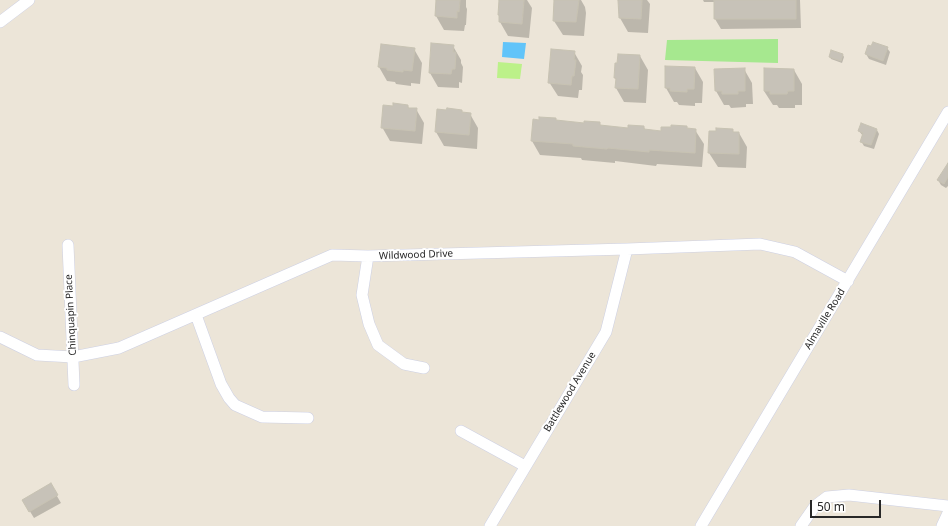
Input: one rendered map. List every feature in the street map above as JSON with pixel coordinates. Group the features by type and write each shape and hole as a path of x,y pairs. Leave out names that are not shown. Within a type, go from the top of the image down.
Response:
{"street":[{"path":"0,22 29,0"},
{"name":"Almaville Road","path":"701,526 948,112"},
{"name":"Wildwood Drive","path":"0,337 37,355 73,357 119,348 332,255 368,256 760,244 795,252 848,281"},
{"name":"Chinquapin Place","path":"68,245 74,386"},
{"name":"Battlewood Avenue","path":"490,526 606,332 627,249"},
{"path":"368,256 362,295 369,324 378,345 404,364 424,368"},
{"path":"196,315 221,384 235,405 262,417 308,418"},
{"path":"461,431 525,466"},
{"path":"802,526 815,506 827,498 849,495 948,506"},
{"path":"942,526 948,514"}],"green space":[{"path":"778,39 778,63 665,60 667,40"},
{"path":"498,62 522,64 520,79 497,78"}],"water":[{"path":"503,42 526,43 524,59 502,57"}],"building":[{"path":"436,0 460,0 457,18 435,16"},
{"path":"499,0 524,0 522,24 499,22"},
{"path":"554,0 579,0 576,22 553,21"},
{"path":"618,0 642,0 641,19 619,18"},
{"path":"714,0 796,0 796,19 714,19"},
{"path":"873,42 888,47 883,61 865,54 868,45 871,46"},
{"path":"431,43 454,45 453,52 456,52 455,69 452,69 451,74 429,73"},
{"path":"381,44 415,48 412,71 403,70 403,72 378,67"},
{"path":"551,49 575,51 574,60 576,60 571,85 548,83"},
{"path":"831,50 843,54 841,61 829,57"},
{"path":"618,54 640,55 638,89 615,88 615,63 617,63"},
{"path":"665,66 695,67 694,89 687,89 687,92 670,91 670,88 665,88"},
{"path":"745,68 745,91 738,91 738,94 722,94 722,91 715,91 714,69"},
{"path":"764,68 794,69 794,91 788,91 787,94 770,94 770,91 764,91"},
{"path":"393,103 408,105 408,108 417,108 415,131 381,128 383,105 393,106"},
{"path":"447,108 471,113 469,135 435,132 437,109 446,110"},
{"path":"539,117 556,118 556,120 584,123 584,121 600,122 600,125 628,128 628,125 644,126 644,129 661,131 661,127 671,127 671,125 687,126 687,128 696,129 695,153 607,149 573,146 573,144 531,141 533,119 539,120"},
{"path":"861,123 877,129 871,145 860,142 863,133 858,131"},
{"path":"716,128 733,129 733,132 739,132 739,154 708,153 709,131 716,131"},
{"path":"948,163 948,177 944,184 937,180"},
{"path":"51,483 58,495 29,512 22,500"}]}
